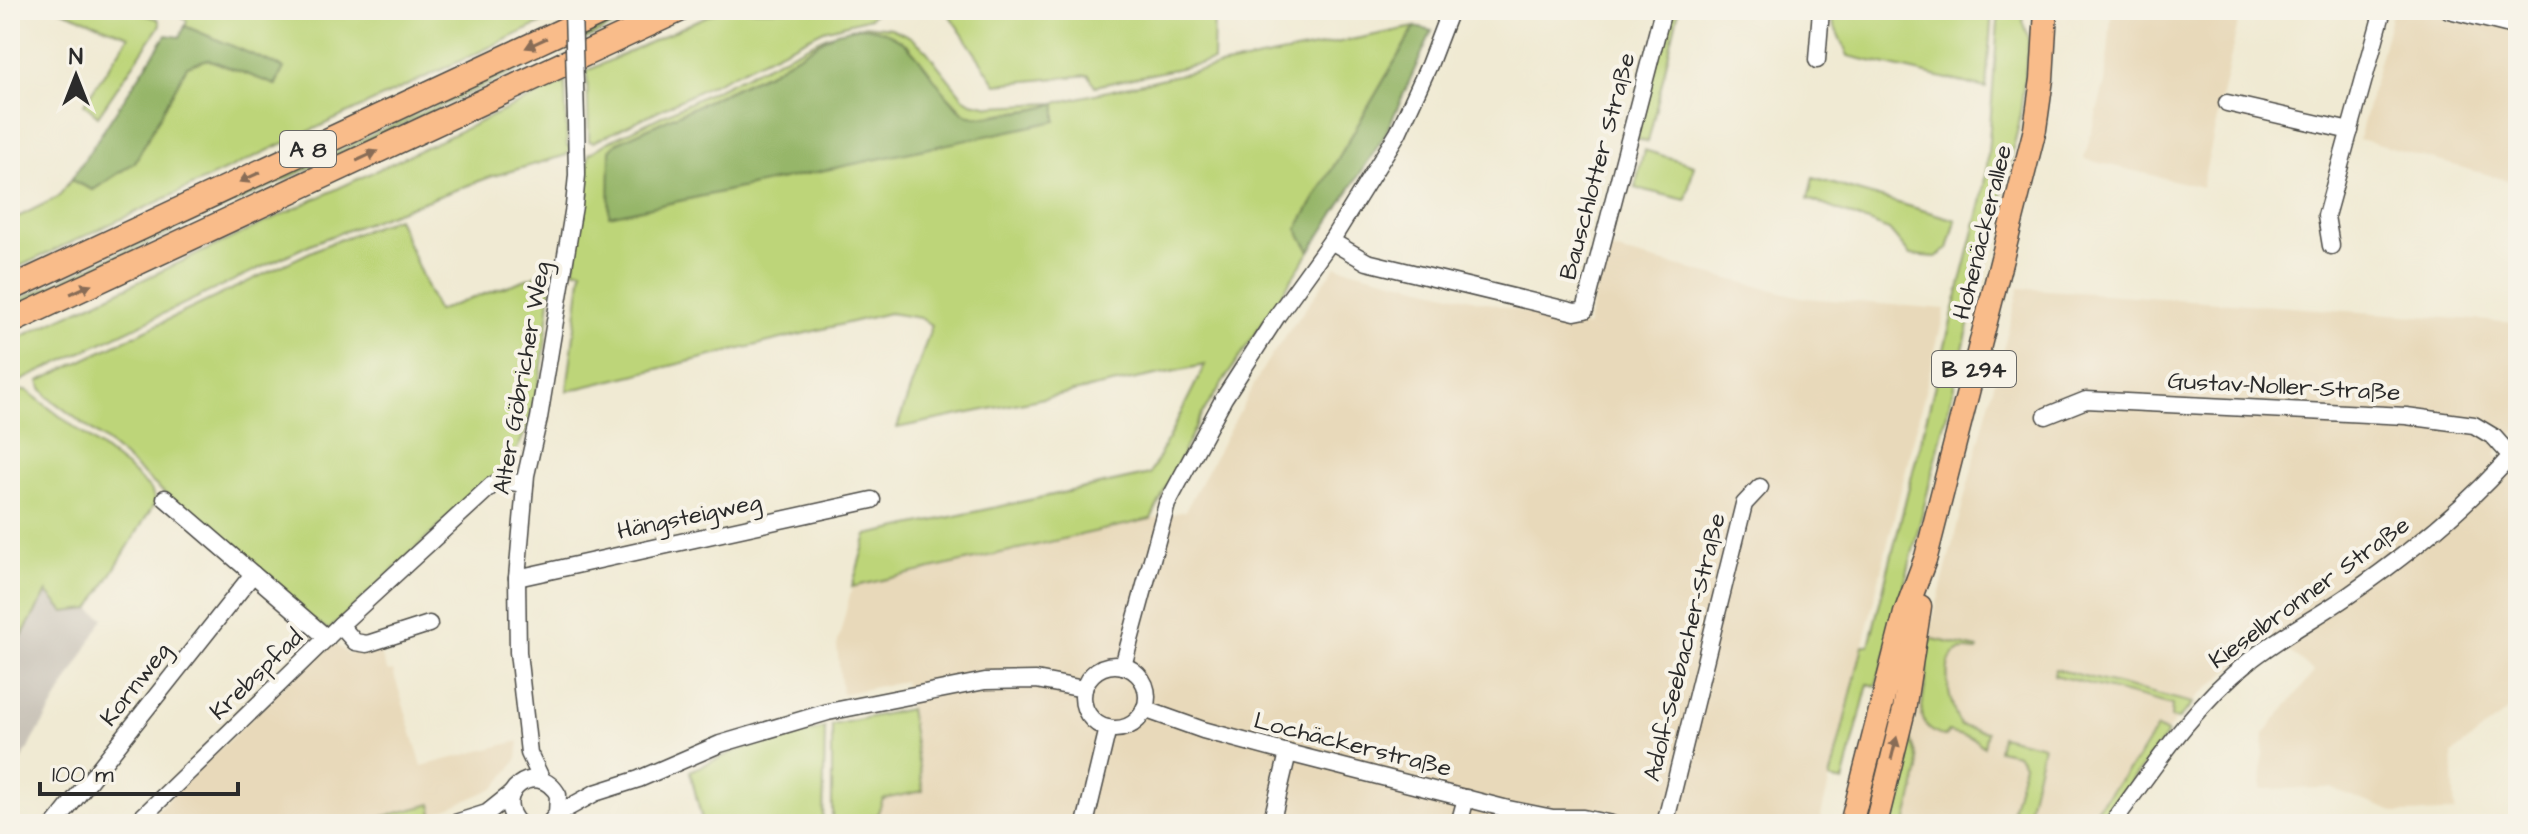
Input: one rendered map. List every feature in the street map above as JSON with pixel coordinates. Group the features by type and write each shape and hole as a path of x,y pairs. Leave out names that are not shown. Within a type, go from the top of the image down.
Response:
{"highway":[{"name":"A 8","path":"10,289 607,10"},
{"name":"A 8","path":"10,322 679,10"}],"main road":[{"name":"Hohenäckerallee","path":"1876,824 1904,710 1926,557 2035,129 2046,10"},
{"name":"Hohenäckerallee","path":"1851,824 1905,613 1926,557"}],"street":[{"name":"Alter Göbricher Weg","path":"548,785 529,753 518,652 517,578 525,484 574,206 577,175 573,10"},
{"path":"1123,666 1167,504 1224,398 1331,241 1398,133 1450,10"},
{"name":"Bauschlotter Straße","path":"1331,241 1367,262 1575,312 1585,310 1663,10"},
{"path":"1817,60 1821,10"},
{"path":"2331,246 2326,216 2383,10"},
{"path":"2449,10 2496,15 2518,27"},
{"path":"2227,103 2350,131"},
{"name":"Gustav-Noller-Straße","path":"2046,416 2086,400 2406,416 2474,425 2516,456"},
{"name":"Kieselbronner Straße","path":"2112,824 2182,731 2230,677 2269,647 2388,568 2516,456"},
{"name":"Krebspfad","path":"135,824 340,625 492,485 504,481 525,484"},
{"name":"Adolf-Seebacher-Straße","path":"1665,824 1744,504 1760,487"},
{"path":"165,498 327,638"},
{"name":"Hängsteigweg","path":"517,578 872,500"},
{"name":"Kornweg","path":"55,824 253,574"},
{"path":"340,625 355,642 367,644 429,624"},
{"path":"1110,665 1123,666 1135,672 1143,682 1147,695 1144,709 1128,725 1108,728 1088,714 1083,699 1084,689 1087,680 1097,670 1110,665"},
{"path":"553,819 595,793 639,779 720,744 828,712 985,681 1036,680 1084,689"},
{"name":"Lochäckerstraße","path":"1144,709 1203,730 1288,753 1558,821 1583,818 1612,824"},
{"path":"1085,824 1108,728"},
{"name":"Alter Göbricher Weg","path":"516,820 509,803 529,753"},
{"path":"1271,824 1288,753"},
{"path":"452,824 487,813 516,788 534,779 548,785 595,793"},
{"path":"548,785 559,801 553,819"},
{"path":"1839,824 1859,793"},
{"path":"1459,824 1466,798"},
{"path":"487,813 516,820"}],"shaded area":[{"path":"2112,10 2241,10 2202,187 2084,159 2105,83"},
{"path":"2393,10 2518,10 2518,183 2359,139"},
{"path":"1613,250 1805,298 1945,309 1819,824 820,824 832,823 883,799 923,790 904,681 842,694 837,646 852,587 1185,511 1266,363 1336,266 1587,327 1605,253"},
{"path":"2019,288 2518,323 2518,428 2495,454 2518,476 2518,703 2452,754 2455,812 2397,813 2330,788 2261,789 2264,734 2314,672 2270,636 2191,703 2088,824 1883,824"},
{"path":"47,591 64,612 90,609 104,618 10,780 10,656"},
{"path":"331,641 348,654 378,648 388,672 393,671 422,766 519,741 517,760 496,787 433,815 432,805 354,824 143,824"}],"green space":[{"path":"60,10 132,10 158,19 160,25 98,116 84,104 129,36"},
{"path":"183,10 562,10 563,13 10,271 10,221 58,197 71,180 93,190 135,162 187,66 207,59 276,85 283,68 185,26 187,21 180,14"},
{"path":"639,10 647,10 10,308 10,304"},
{"path":"720,10 877,10 870,18 824,30 594,142 589,141 587,71"},
{"path":"946,10 1214,10 1213,61 1095,86 1089,75 996,84"},
{"path":"1666,10 1679,10 1648,142 1634,138"},
{"path":"1835,10 1992,10 1986,88 1848,56 1832,21"},
{"path":"1999,10 2025,10 2023,21 2029,38 2019,124 1898,611 1876,686 1868,684 1843,782 1830,779 1863,645 1869,645 1981,203 1987,166"},
{"path":"865,25 891,28 911,37 924,48 963,97 971,102 991,106 1055,103 1044,108 967,116 943,91 907,44 839,32"},
{"path":"185,26 284,68 275,85 208,59 187,66 135,162 93,190 71,180 166,35 180,37"},
{"path":"860,27 892,35 904,43 965,114 989,116 1038,109 1056,103 1056,121 609,216 610,150 616,143 770,72 837,32"},
{"path":"1415,27 1297,229 1310,251 1200,417 1151,519 852,587 867,535 1150,474 1205,365 897,428 932,325 920,318 889,313 567,391 582,270 574,270 589,154 833,34 770,72 616,143 1056,120 1055,103"},
{"path":"1415,27 1432,31 1385,135 1310,251 1297,229"},
{"path":"565,82 567,146 571,147 567,155 490,177 313,243 10,386 10,342"},
{"path":"1644,150 1694,165 1686,200 1635,188"},
{"path":"1813,178 1956,220 1948,249 1936,257 1910,255 1889,230 1808,199"},
{"path":"397,218 437,311 552,270 539,382 532,412 510,461 329,630 293,607 108,443 48,397 39,381 323,246"},
{"path":"26,390 130,470 151,490 156,501 90,609 64,612 47,592 10,656 10,393"},
{"path":"1924,637 1978,649 1957,652 1951,658 1948,688 1961,726 1987,732 1984,747 1974,739 1948,732 1946,737 1934,732 1923,719 1927,670"},
{"path":"2055,669 2193,703 2179,719 2171,718 2172,705 2054,675"},
{"path":"909,709 923,791 883,799 877,815 832,823 832,725"},
{"path":"825,728 823,823 703,824 690,771 740,749"},
{"path":"2157,728 2168,733 2099,824 2084,824 2139,757"},
{"path":"1908,731 1919,770 1906,824 1883,824"},
{"path":"2001,736 2043,746 2025,824 2009,824 2024,764 2017,754 1998,750"},
{"path":"432,804 433,824 354,824"}]}
